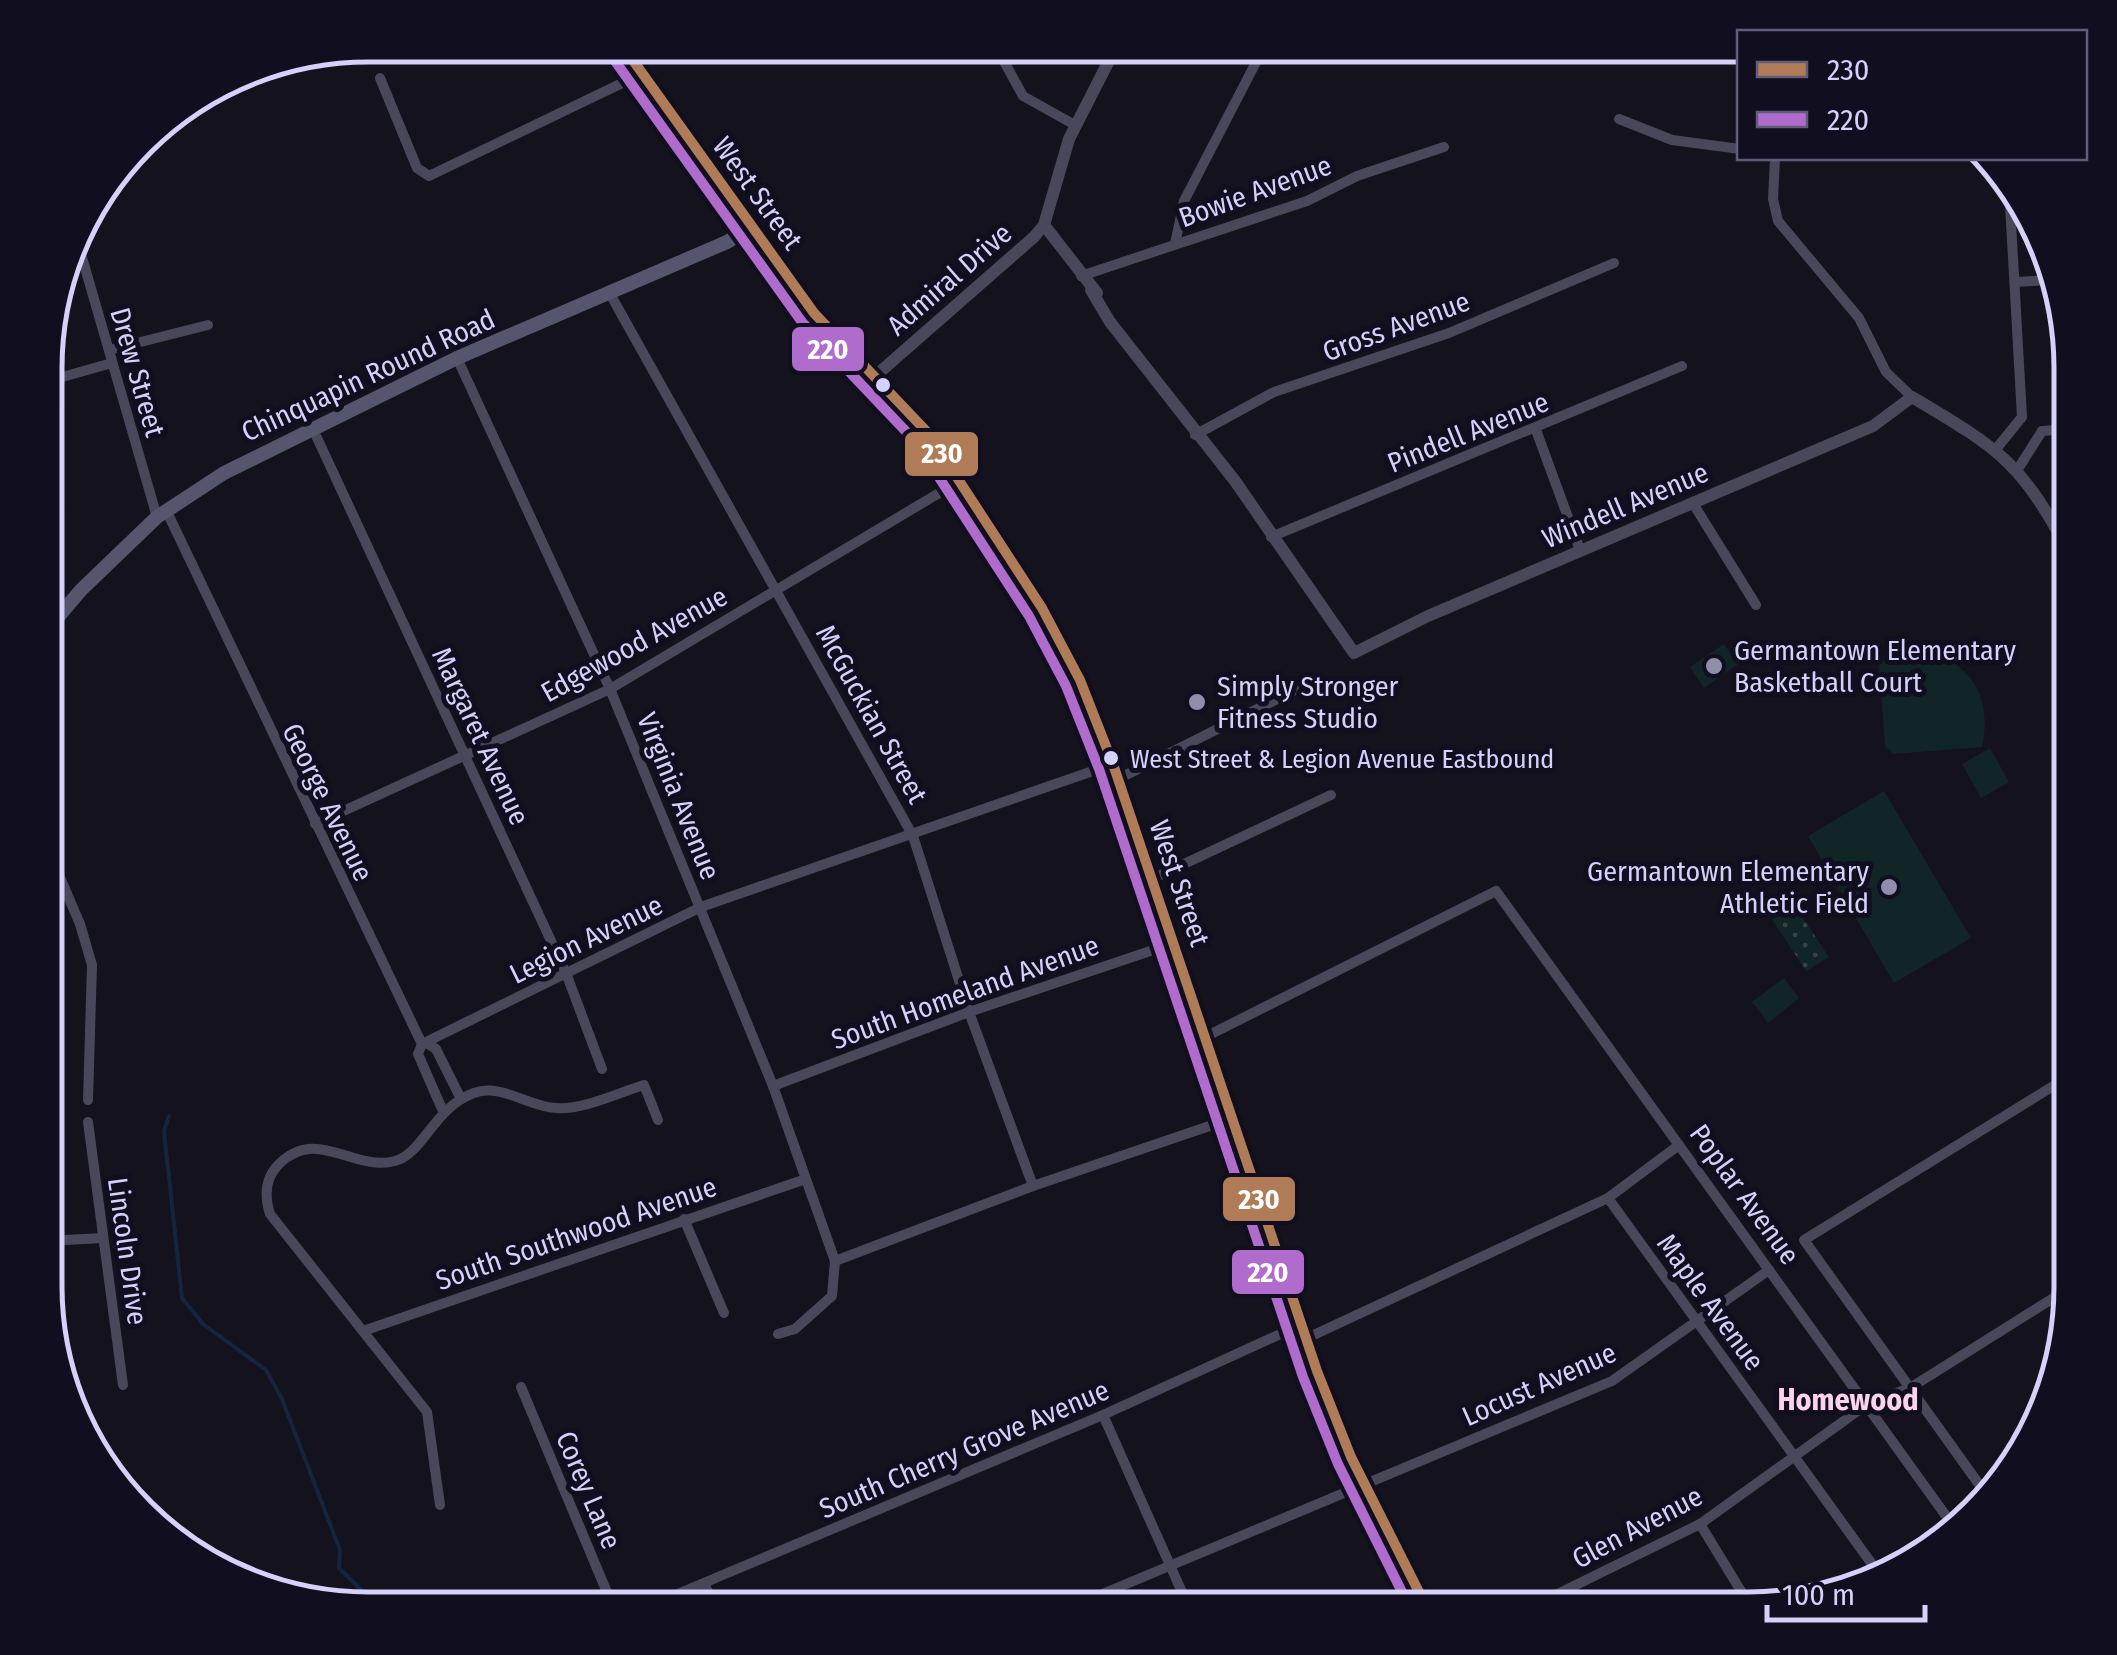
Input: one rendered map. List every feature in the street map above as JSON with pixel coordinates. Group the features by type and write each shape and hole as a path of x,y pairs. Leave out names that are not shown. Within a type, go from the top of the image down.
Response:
{"main road":[{"name":"West Street","path":"634,63 814,313 928,433 962,480 1042,608 1080,680 1152,879 1303,1332 1366,1486 1419,1592"},
{"name":"Chinquapin Round Road","path":"62,612 80,590 162,515 224,473 312,426 457,358 727,242 751,226"}],"street":[{"path":"1005,63 1023,96 1075,124"},
{"name":"Admiral Drive","path":"874,378 1019,252 1044,225 1075,124 1107,63"},
{"path":"1175,244 1184,201 1256,63"},
{"path":"380,78 417,168 429,176 641,74"},
{"path":"1619,119 1672,140 1737,148"},
{"name":"Bowie Avenue","path":"1080,276 1307,201 1357,176 1444,147"},
{"path":"1775,160 1778,221 1859,318 1886,372 1912,398 1996,449 2038,492 2054,523"},
{"path":"1996,449 2022,418 2011,212"},
{"path":"1044,225 1224,472 1228,486 1244,499 1271,537"},
{"name":"Drew Street","path":"83,260 162,515"},
{"name":"Gross Avenue","path":"1196,435 1274,392 1450,333 1614,262"},
{"path":"2015,282 2041,281"},
{"name":"McGuckian Street","path":"609,292 914,836 969,1012 1032,1186"},
{"path":"109,350 208,325"},
{"name":"Virginia Avenue","path":"457,358 610,688 773,1086 803,1180 835,1261"},
{"path":"62,377 112,363"},
{"name":"Pindell Avenue","path":"1271,537 1536,430 1682,366"},
{"name":"Windell Avenue","path":"1271,537 1354,653 1580,550 1873,426 1912,398"},
{"path":"2022,418 2042,431 2054,430"},
{"name":"Margaret Avenue","path":"312,426 566,973 602,1068"},
{"path":"1536,430 1580,550"},
{"path":"2018,469 2042,431"},
{"name":"Edgewood Avenue","path":"314,824 610,688 962,480"},
{"path":"1694,504 1756,605"},
{"name":"George Avenue","path":"162,515 423,1043 418,1054 442,1110"},
{"name":"Legion Avenue","path":"423,1043 701,908 1115,772 1313,681"},
{"path":"1152,879 1331,795"},
{"path":"63,888 92,965 88,1100"},
{"name":"Poplar Avenue","path":"1205,1037 1496,891 1948,1519"},
{"name":"South Homeland Avenue","path":"773,1086 969,1012 1174,944"},
{"path":"423,1043 436,1049 462,1100"},
{"path":"440,1506 427,1412 270,1214 267,1184 282,1161 314,1146 372,1161 397,1161 414,1148 442,1110 490,1090 558,1109 644,1085 658,1120"},
{"name":"Poplar Avenue","path":"1981,1486 1804,1240 2054,1086"},
{"path":"778,1334 795,1329 832,1296 835,1261 1032,1186 1232,1118"},
{"name":"Lincoln Drive","path":"88,1122 124,1386"},
{"name":"South Cherry Grove Avenue","path":"683,1592 1303,1332 1608,1198 1679,1145"},
{"name":"South Southwood Avenue","path":"363,1331 803,1180"},
{"name":"Maple Avenue","path":"1608,1198 1873,1565"},
{"path":"684,1220 724,1313"},
{"path":"63,1240 103,1238"},
{"name":"Locust Avenue","path":"1105,1592 1612,1381 1769,1270"},
{"name":"Glen Avenue","path":"1562,1592 1700,1524 1866,1404 1910,1388 2054,1298"},
{"name":"Corey Lane","path":"521,1387 606,1592"},
{"path":"1103,1415 1182,1592"},
{"path":"1700,1524 1742,1592"},
{"path":"704,1583 708,1592"}],"green space":[{"name":"Germantown Elementary Basketball Court","path":"1724,644 1738,664 1704,688 1690,667"},
{"path":"1918,652 1951,662 1974,683 1984,712 1982,747 1893,754 1885,746 1879,661"},
{"path":"1990,748 2009,782 1981,798 1962,764"},
{"name":"Germantown Elementary Athletic Field","path":"1884,791 1971,938 1894,983 1808,836"},
{"path":"1788,910 1791,915 1798,911 1829,957 1806,971 1772,919"},
{"path":"1784,978 1799,998 1768,1023 1752,1002"}],"waterway":[{"path":"169,1116 164,1131 182,1298 203,1324 266,1370 282,1399 340,1550 339,1568 363,1592"}],"transit line":[{"name":"220","path":"616,63 802,322 916,442 1029,616 1066,686 1099,769 1303,1377 1338,1464 1402,1592"},
{"name":"230","path":"635,63 814,313 928,433 1042,608 1080,680 1113,764 1317,1371 1351,1457 1419,1592"}],"place":[{"name":"Germantown Elementary Basketball Court","path":"1714,666"},
{"name":"Simply Stronger Fitness Studio","path":"1197,702"},
{"name":"West Street & Legion Avenue Eastbound","path":"1111,758"},
{"name":"Germantown Elementary Athletic Field","path":"1889,887"}],"district":[{"name":"Homewood","path":"1848,1400"}]}
